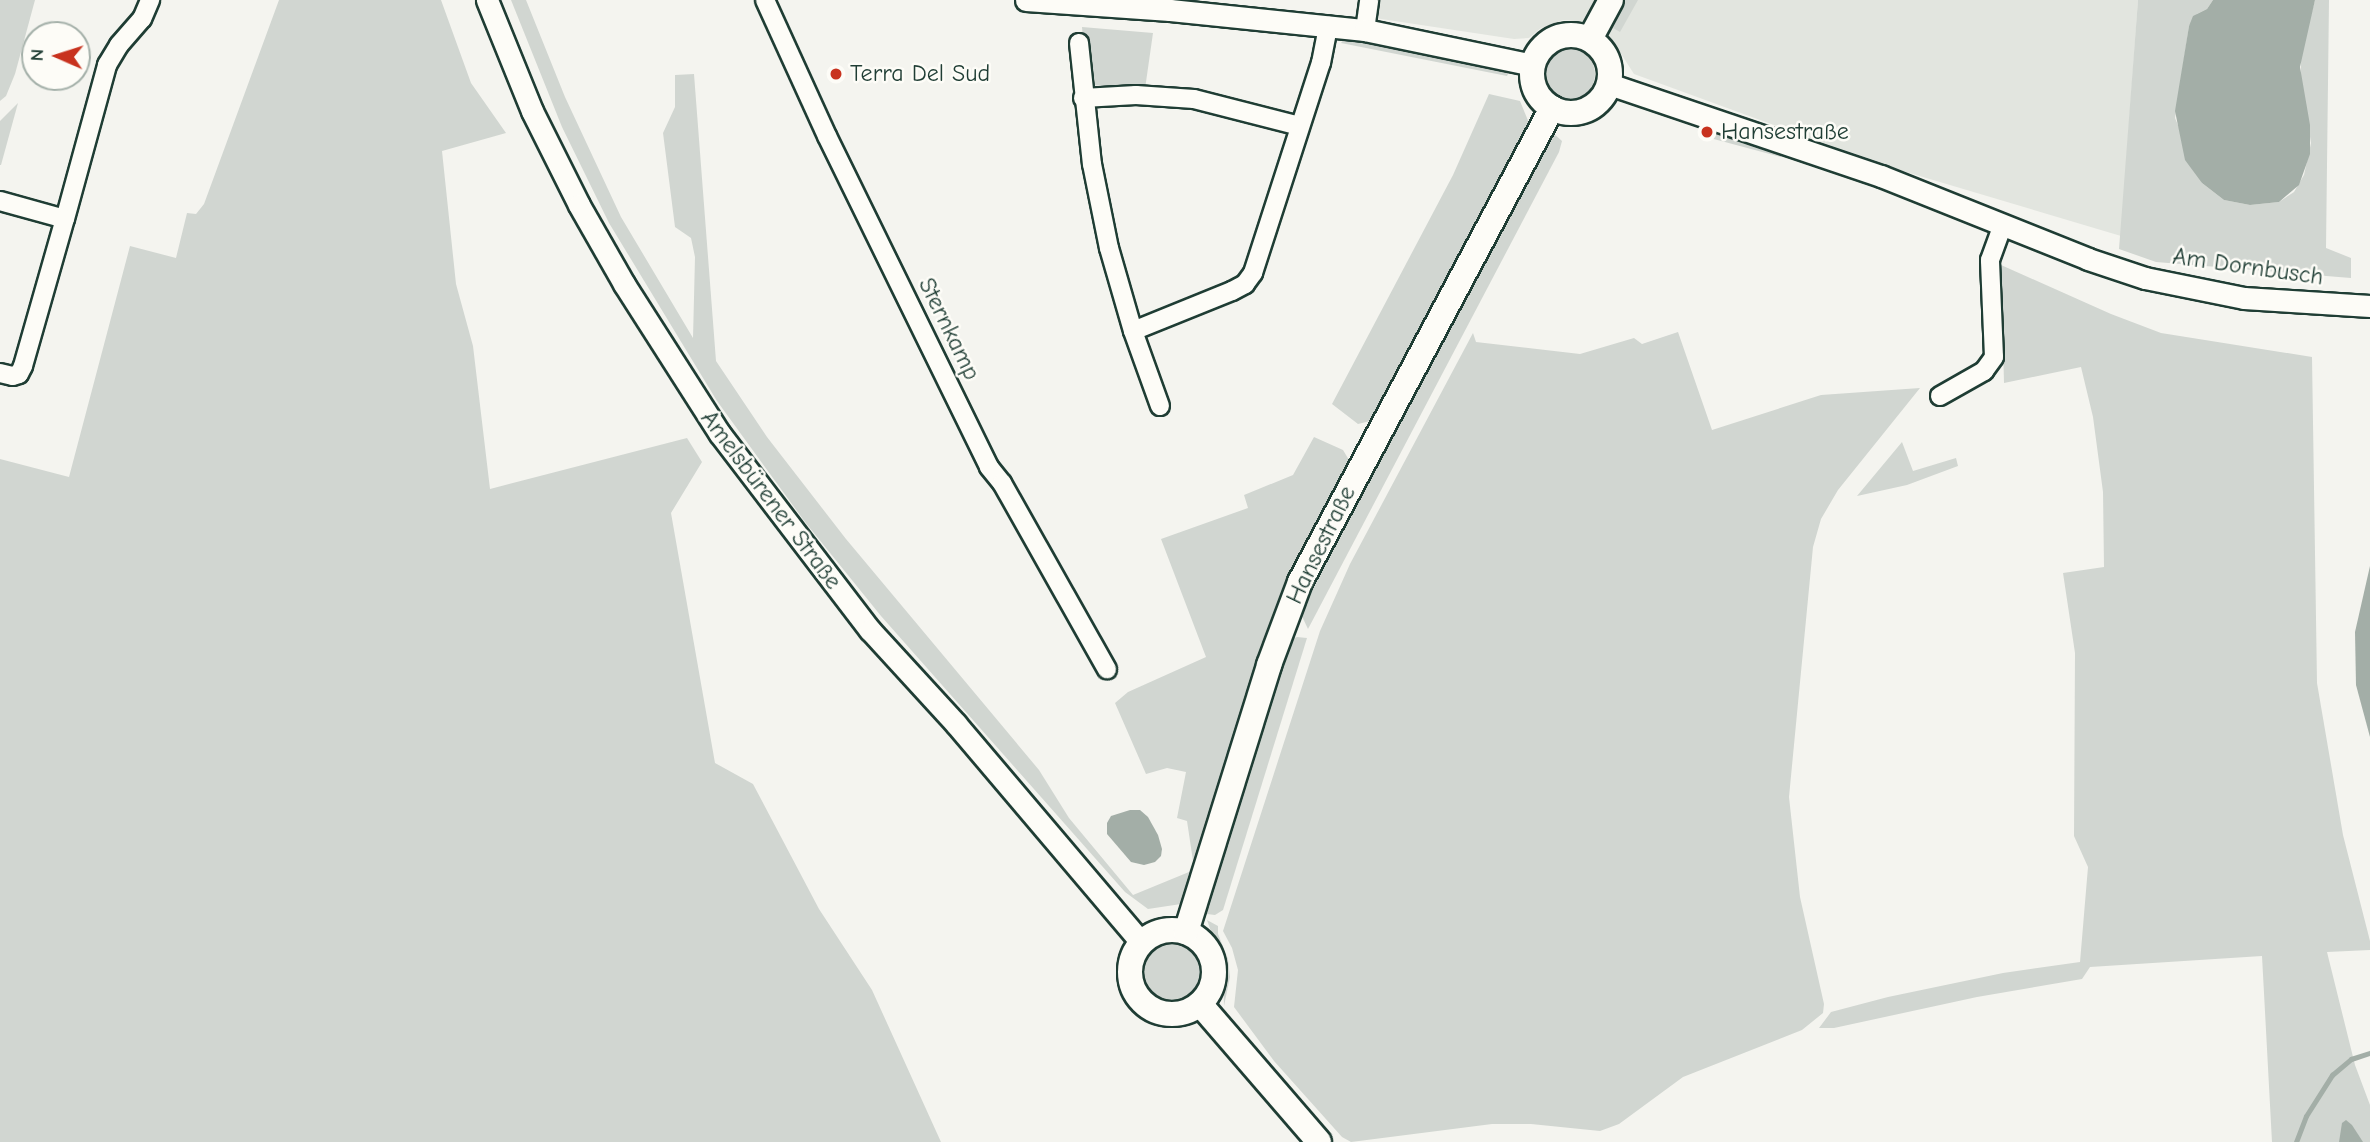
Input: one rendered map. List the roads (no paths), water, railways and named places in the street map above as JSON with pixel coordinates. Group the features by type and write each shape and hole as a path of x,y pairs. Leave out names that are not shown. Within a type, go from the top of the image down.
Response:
{"main road":[{"path":"1590,39 1611,0"},
{"path":"1568,35 1590,39 1598,45 1608,62 1609,84 1599,101 1582,111 1572,113 1552,108 1537,92 1533,65 1538,52 1557,37 1568,35"},
{"name":"Hansestraße","path":"1186,932 1269,665 1300,582 1552,108"},
{"path":"1163,931 1186,932 1200,940 1214,965 1214,979 1200,1004 1181,1013 1171,1014 1150,1008 1135,993 1130,972 1131,961 1142,943 1163,931"},
{"path":"1200,1004 1319,1142"}],"street":[{"path":"0,373 13,376 19,374 23,366 107,65 118,45 142,19 150,0"},
{"name":"Amelsbürener Straße","path":"487,0 532,111 579,205 631,296 720,434 771,505 870,630 957,724 1142,943"},
{"name":"Sternkamp","path":"765,0 827,136 989,467 1002,484 1107,670"},
{"path":"1026,0 1365,30 1533,65"},
{"path":"1365,30 1369,0"},
{"path":"1133,331 1245,285 1258,260 1321,63 1328,26"},
{"path":"1079,43 1083,98 1100,208 1133,331 1160,406"},
{"name":"Am Dornbusch","path":"1609,84 1881,176 2003,226 2145,278 2210,293 2278,302 2369,306"},
{"path":"1083,98 1136,95 1194,99 1300,126"},
{"path":"0,201 65,219"},
{"path":"1940,396 1983,371 1994,357 1990,260 2003,226"}],"waterway":[{"path":"2296,1142 2306,1116 2332,1075 2351,1059 2370,1053"}],"place":[{"name":"Terra Del Sud","path":"836,74"},
{"name":"Hansestraße","path":"1707,132"}]}
